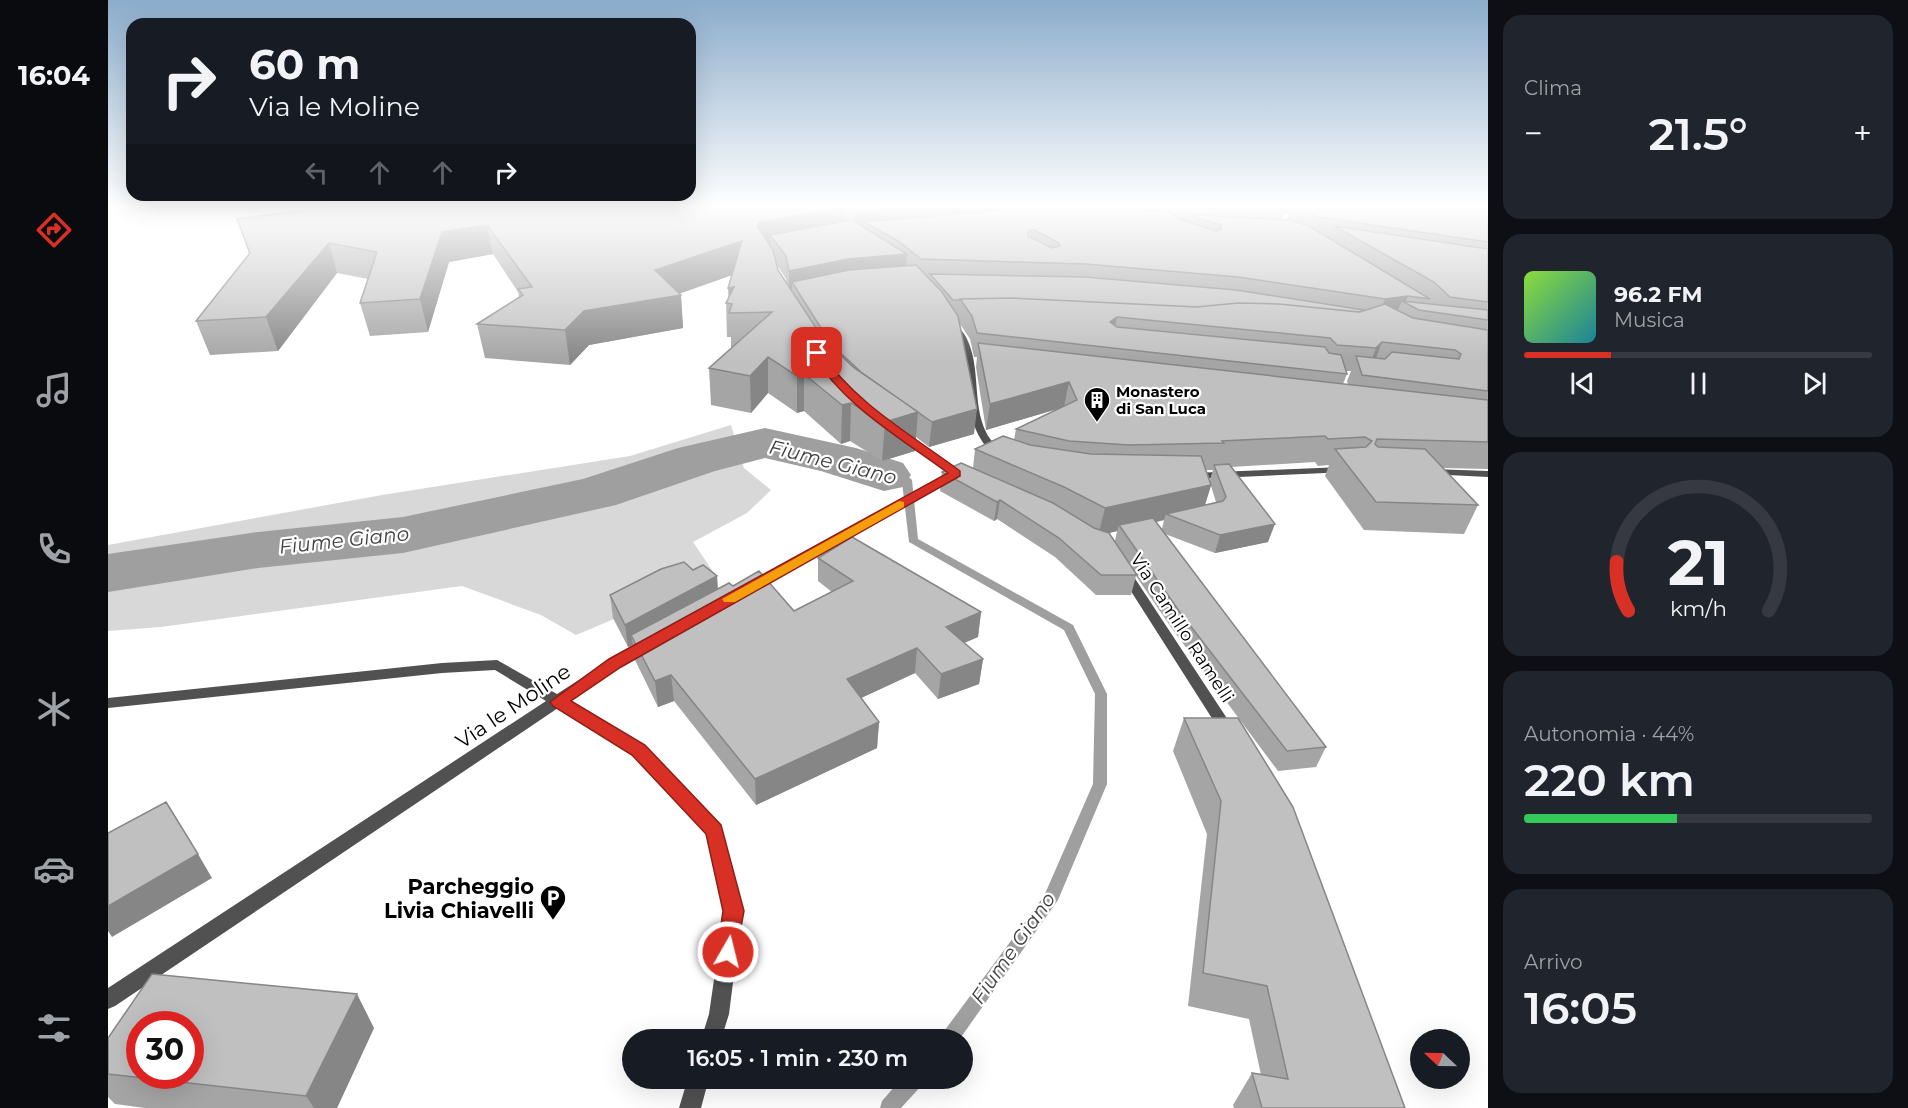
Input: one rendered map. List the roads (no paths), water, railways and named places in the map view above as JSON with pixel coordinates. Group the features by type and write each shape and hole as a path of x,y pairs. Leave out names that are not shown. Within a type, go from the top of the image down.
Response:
{"street":[{"path":"959,317 949,317 974,362 978,426 989,448 1006,458"},
{"path":"892,426 956,474 974,482"},
{"path":"1175,477 1200,481 1354,470"},
{"path":"1417,472 1488,474"},
{"path":"737,594 956,474"},
{"name":"Via Camillo Ramelli","path":"1116,559 1232,738"},
{"name":"Via le Moline","path":"108,999 615,663 666,634"},
{"path":"108,703 442,668 497,665 638,750 714,830 733,911 719,1014 714,1029"},
{"path":"690,1108 696,1089"}],"waterway":[{"name":"Fiume Giano","path":"108,573 258,550 403,535 596,493 697,459 765,443 837,459 884,475"},
{"name":"Fiume Giano","path":"884,475 907,480 913,540 1069,628 1101,694 1100,784 1050,900 956,1029"},
{"name":"Fiume Giano","path":"889,1108 905,1089"}],"place":[{"name":"Monastero di San Luca","path":"1097,423"},
{"name":"Parcheggio Livia Chiavelli","path":"553,921"}]}
